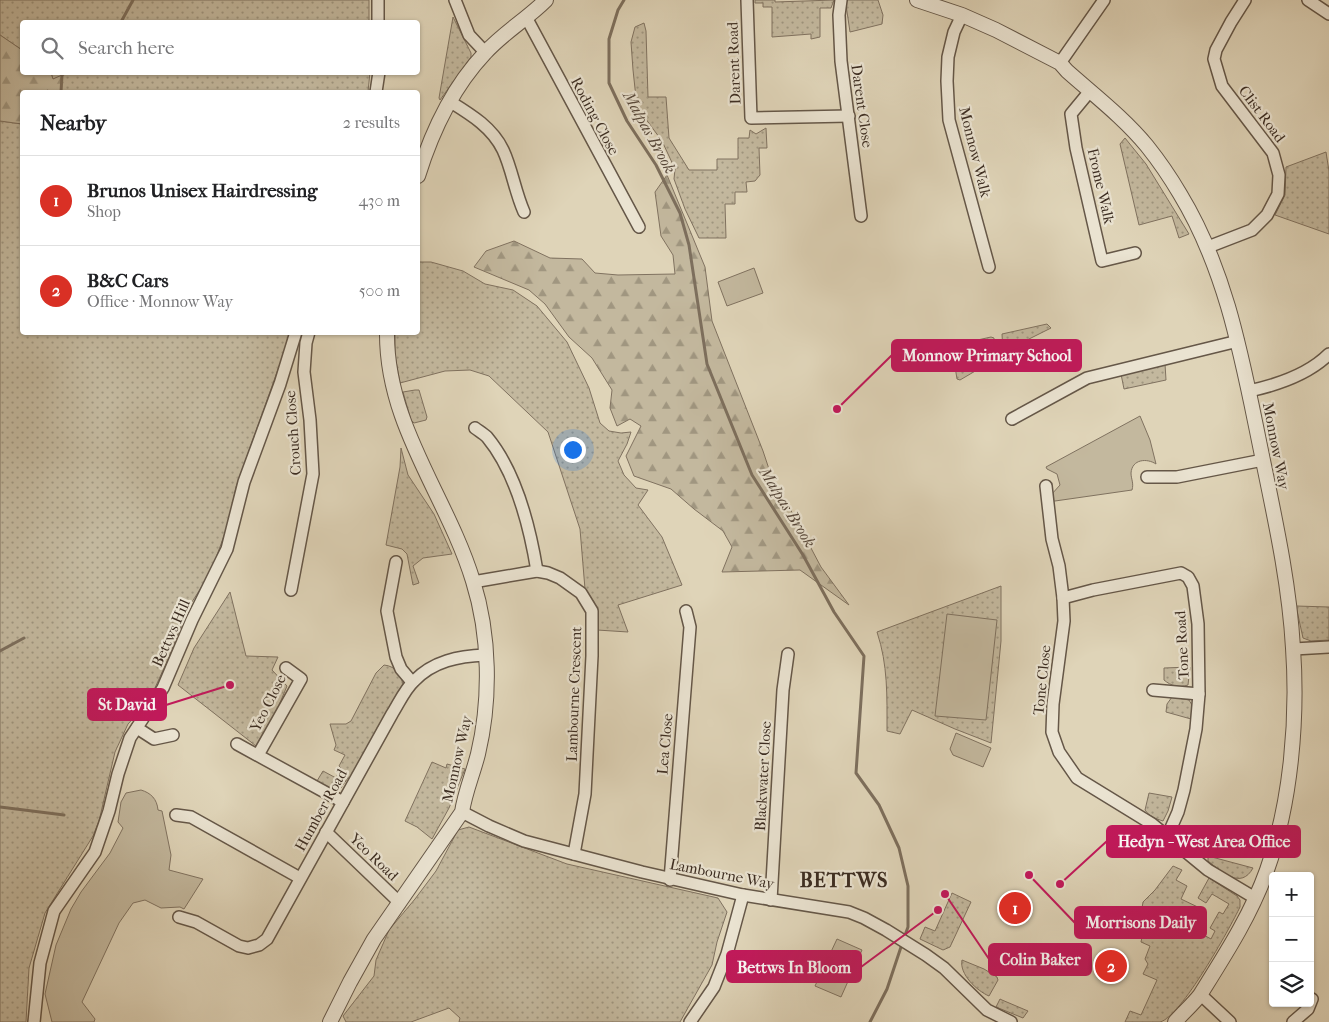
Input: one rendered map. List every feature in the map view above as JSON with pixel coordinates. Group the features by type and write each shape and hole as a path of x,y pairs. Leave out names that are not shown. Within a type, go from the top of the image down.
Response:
{"street":[{"path":"378,0 378,20"},
{"path":"455,0 469,35 485,52"},
{"path":"420,170 437,124 466,76 485,52 546,0"},
{"name":"Darent Road","path":"747,0 752,118 849,116"},
{"name":"Darent Close","path":"841,0 839,14 841,61 861,216"},
{"path":"1060,63 1104,0"},
{"name":"Clist Road","path":"1208,247 1252,230 1267,215 1278,194 1279,174 1273,153 1222,86 1214,59 1216,50 1245,0"},
{"path":"1308,0 1329,14"},
{"name":"Monnow Way","path":"923,1 996,30 1060,63 1120,117 1146,145 1182,197 1208,247 1231,313 1238,341 1284,569 1294,649 1295,725 1284,803 1267,870 1244,921 1200,994 1176,1022"},
{"name":"Monnow Walk","path":"962,15 954,32 948,57 949,120 989,267"},
{"name":"Roding Close","path":"526,17 639,227"},
{"path":"376,90 379,75"},
{"name":"Frome Walk","path":"1090,91 1071,114 1076,148 1102,261 1135,252"},
{"path":"449,102 472,116 495,136 503,150 517,197 524,212"},
{"name":"Bettws Hill","path":"34,1022 40,963 54,911 95,852 130,738 163,688 192,620 227,549 244,482 280,384 295,335"},
{"name":"Crouch Close","path":"291,590 313,474 310,420 304,372 308,335"},
{"name":"Monnow Way","path":"330,1022 374,939 462,812 478,753 486,695 486,655 482,620 474,582 457,536 408,434 389,371 387,335"},
{"path":"1012,419 1087,378 1238,341"},
{"path":"1249,391 1272,386 1303,373 1329,354"},
{"path":"475,428 486,436 504,465 519,500 533,548 537,571"},
{"path":"1147,477 1177,478 1263,460"},
{"name":"Tone Close","path":"1046,486 1052,539 1059,566 1063,598 1064,621 1052,722 1052,732 1058,752 1077,778 1130,810 1208,870 1255,898"},
{"path":"396,562 387,611 396,657 401,669 412,682"},
{"name":"Lambourne Crescent","path":"474,582 537,571 548,573 560,578 581,593 592,611 592,656 585,794 574,854"},
{"name":"Tone Road","path":"1063,598 1093,590 1181,573 1188,577 1193,586 1198,624 1199,694 1196,729 1178,812 1166,837"},
{"name":"Lea Close","path":"670,880 690,627 686,611"},
{"path":"1294,649 1329,647"},
{"name":"Blackwater Close","path":"771,900 783,690 788,654"},
{"name":"Humber Road","path":"179,917 196,922 239,946 248,948 258,945 267,939 392,714 412,682 426,670 444,661 466,656 486,655"},
{"name":"Yeo Close","path":"258,755 300,679 286,668"},
{"path":"1153,690 1199,694"},
{"path":"136,728 154,739 173,735"},
{"name":"Yeo Close","path":"237,744 343,802"},
{"name":"Lambourne Way","path":"462,812 524,841 670,880 771,900 849,912 864,918 915,948 944,968 987,1010 1011,1022"},
{"path":"176,815 191,817 300,878"},
{"name":"Yeo Road","path":"326,832 400,903"},
{"path":"690,1022 714,987 727,954 742,894"},
{"path":"1200,994 1230,1022"},
{"path":"1293,1022 1309,1007"}],"green space":[{"path":"0,0 369,0 369,20 20,20 20,49 0,35"},
{"path":"755,0 775,0 775,2 834,0 831,8 820,8 820,37 811,39 811,34 772,37 772,7 763,7 763,3 755,3"},
{"path":"847,0 878,0 883,15 882,24 850,32"},
{"path":"453,17 471,53 471,57 440,100 439,98"},
{"path":"644,23 646,31 648,97 666,97 669,138 689,170 717,170 717,159 738,159 738,138 749,138 750,130 756,134 766,128 767,148 759,148 760,175 755,181 746,182 747,192 735,192 735,204 725,204 726,238 699,238 685,209 674,179 675,169 662,141 637,107 631,42 635,27"},
{"path":"0,35 20,49 20,75 52,75 53,79 62,75 61,90 20,90 20,124 0,121"},
{"path":"52,75 370,75 368,90 61,90 62,76 53,79"},
{"path":"0,121 20,124 20,335 290,335 236,487 228,525 210,574 188,608 149,701 128,724 115,752 99,821 93,836 45,913 29,968 26,1022 0,1022"},
{"path":"1125,138 1146,164 1189,234 1179,238 1172,216 1139,225 1120,144"},
{"path":"1326,152 1329,171 1329,234 1275,215 1285,195 1286,167"},
{"path":"667,175 705,267 712,321 773,481 821,567 849,605 800,570 722,572 732,547 723,531 671,489 634,476 626,456 641,426 630,419 617,426 610,408 612,390 592,358 569,337 545,304 529,290 474,267 486,251 514,241 550,258 582,259 595,273 618,275 675,274 673,255 661,236 655,192"},
{"path":"420,262 431,262 463,271 485,284 513,290 537,306 567,342 589,388 600,423 609,431 631,432 618,461 624,475 636,488 648,490 638,505 662,537 682,585 618,605 628,632 597,630 594,602 585,589 580,529 548,432 489,376 470,370 445,371 400,383 395,355 395,335 420,335"},
{"path":"754,268 763,293 727,306 718,282"},
{"path":"1047,324 1051,328 1003,352 1002,334"},
{"path":"991,337 994,338 994,360 960,380 957,379 952,348 955,345"},
{"path":"1165,364 1166,380 1124,389 1121,374"},
{"path":"419,390 427,417 426,420 414,423 411,420 403,392"},
{"path":"1140,416 1150,440 1156,464 1140,461 1134,465 1131,473 1132,490 1048,502 1051,495 1060,485 1057,474 1046,467"},
{"path":"401,448 408,475 434,514 452,554 423,558 413,566 419,583 413,585 407,554 402,549 386,545 400,467"},
{"path":"1001,586 1001,641 991,743 912,710 900,734 887,731 885,669 877,632"},
{"path":"230,592 246,656 278,657 272,670 287,686 277,710 256,746 178,685 194,648"},
{"path":"1296,606 1329,607 1329,640 1311,641 1303,638"},
{"path":"947,614 997,620 986,720 935,716"},
{"path":"384,665 392,667 398,672 402,679 403,688 351,779 348,778 340,789 330,789 317,781 323,771 336,778 341,768 339,766 345,755 334,750 336,745 330,724 346,724 351,721 376,673"},
{"path":"1190,667 1188,685 1175,686 1164,680 1164,668"},
{"path":"1172,697 1189,700 1192,705 1191,719 1166,712 1167,704"},
{"path":"956,733 991,748 983,767 953,755 950,749"},
{"path":"432,762 446,768 447,764 465,769 449,808 432,839 417,827 405,821"},
{"path":"141,790 153,797 158,810 162,811 171,855 169,870 203,879 184,909 180,907 161,908 145,900 133,903 119,923 82,1002 95,1019 94,1022 52,1022 45,994 56,945 71,909 81,892 110,853 123,828 118,822 121,802 126,793"},
{"path":"1149,793 1172,797 1163,821 1153,817 1145,810"},
{"path":"469,827 567,864 718,898 727,912 712,965 680,1022 459,1022 460,1018 449,1008 411,1022 346,1022 343,1016 374,976 376,960 389,930 436,871 458,830"},
{"path":"1208,856 1253,868 1243,878 1231,877 1208,861"},
{"path":"1173,866 1182,870 1176,880 1187,886 1181,899 1204,910 1195,925 1204,930 1202,934 1211,939 1215,931 1210,928 1219,912 1223,914 1229,904 1212,894 1206,903 1198,898 1209,878 1237,896 1240,900 1240,907 1204,971 1180,1005 1169,1016 1160,1022 1125,1022 1130,1011 1141,1015 1157,980 1143,974 1148,964 1145,959 1150,946 1141,942 1142,937 1131,932 1143,902 1155,890"},
{"path":"952,893 971,902 950,947 943,950 920,939 925,927 935,931"},
{"path":"837,939 862,950 841,997 815,986"},
{"path":"962,960 984,969 997,977 998,980 989,996 979,990 966,976 963,971"},
{"path":"1000,999 1028,1011 1023,1018 996,1007"}],"waterway":[{"path":"122,20 133,0"},
{"name":"Malpas Brook","path":"624,0 618,10 609,39 609,83 627,121 656,165 680,213 689,245 707,364 752,475 803,555 834,612 864,656 856,773 879,805 899,848 908,886 908,927 904,938"},
{"path":"61,90 62,75"},
{"path":"0,651 24,638"},
{"path":"0,807 64,815"},
{"name":"Malpas Brook","path":"870,1022 887,989 902,944"}],"place":[{"name":"Monnow Primary School","path":"837,409"},
{"name":"St David","path":"230,685"},
{"name":"Morrisons Daily","path":"1029,875"},
{"name":"Hedyn - West Area Office","path":"1060,884"},
{"name":"Colin Baker","path":"945,894"},
{"name":"Brunos Unisex Hairdressing","path":"1015,908"},
{"name":"Bettws In Bloom","path":"938,910"},
{"name":"B&C Cars","path":"1111,966"}],"district":[{"name":"BETTWS","path":"844,880"}]}
